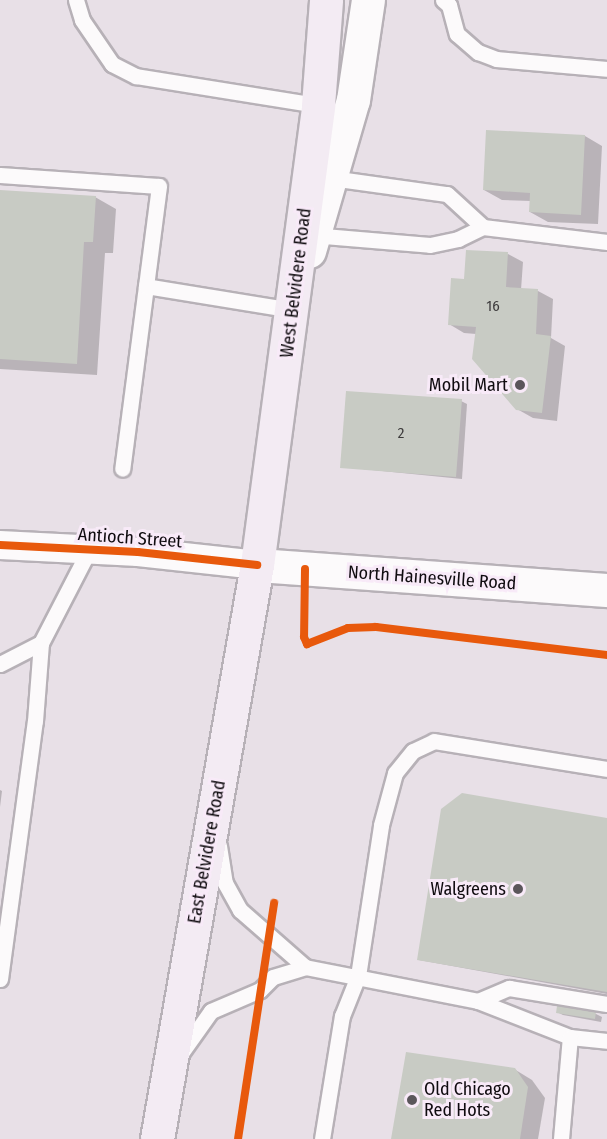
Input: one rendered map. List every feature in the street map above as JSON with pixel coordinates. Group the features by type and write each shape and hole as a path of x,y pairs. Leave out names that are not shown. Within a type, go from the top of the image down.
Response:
{"main road":[{"name":"West Belvidere Road","path":"256,565 288,344 318,105 326,0"},
{"path":"288,344 312,235 353,100 368,0"},
{"name":"North Hainesville Road","path":"256,565 607,590"},
{"name":"East Belvidere Road","path":"157,1139 256,565"}],"street":[{"name":"Antioch Street","path":"0,545 89,550 256,565"}],"lane":[{"path":"76,0 82,20 112,64 136,76 318,105"},
{"path":"443,0 449,5 457,34 478,52 496,59 607,69"},
{"path":"0,175 159,186 122,469"},
{"path":"331,178 447,194 483,226 607,242"},
{"path":"312,235 430,245 458,239 483,226"},
{"path":"146,286 292,310"},
{"path":"0,979 35,721 41,643 89,550"},
{"path":"0,664 41,643"},
{"path":"322,1139 342,1016 358,976 381,825 395,773 413,751 434,741 607,769"},
{"path":"220,781 217,829 225,882 240,910 268,932 278,947 305,967 478,1001 570,1037 607,1041"},
{"path":"165,1096 185,1044 211,1011 260,990 273,977 305,967"},
{"path":"478,1001 509,988 607,1004"},
{"path":"561,1139 570,1037"}],"building":[{"path":"486,130 585,135 581,215 529,212 530,193 483,190"},
{"path":"0,190 96,196 93,242 84,242 77,364 0,359"},
{"path":"466,250 508,252 506,287 538,289 536,334 551,336 542,413 516,410 472,359 476,327 448,325 451,278 464,279"},
{"path":"346,391 462,399 456,477 340,468"},
{"name":"Walgreens","path":"462,793 607,818 607,992 417,960 441,809"},
{"path":"557,1006 596,1012 595,1019 556,1013"},
{"path":"406,1052 515,1068 528,1087 520,1139 391,1139"}],"cycle path":[{"path":"0,545 138,552 257,565"},
{"path":"305,569 304,637 307,644 348,628 376,627 607,655"},
{"path":"238,1139 274,903"}],"place":[{"name":"Mobil Mart","path":"520,385"},
{"name":"Walgreens","path":"518,889"},
{"name":"Old Chicago Red Hots","path":"412,1100"}]}
